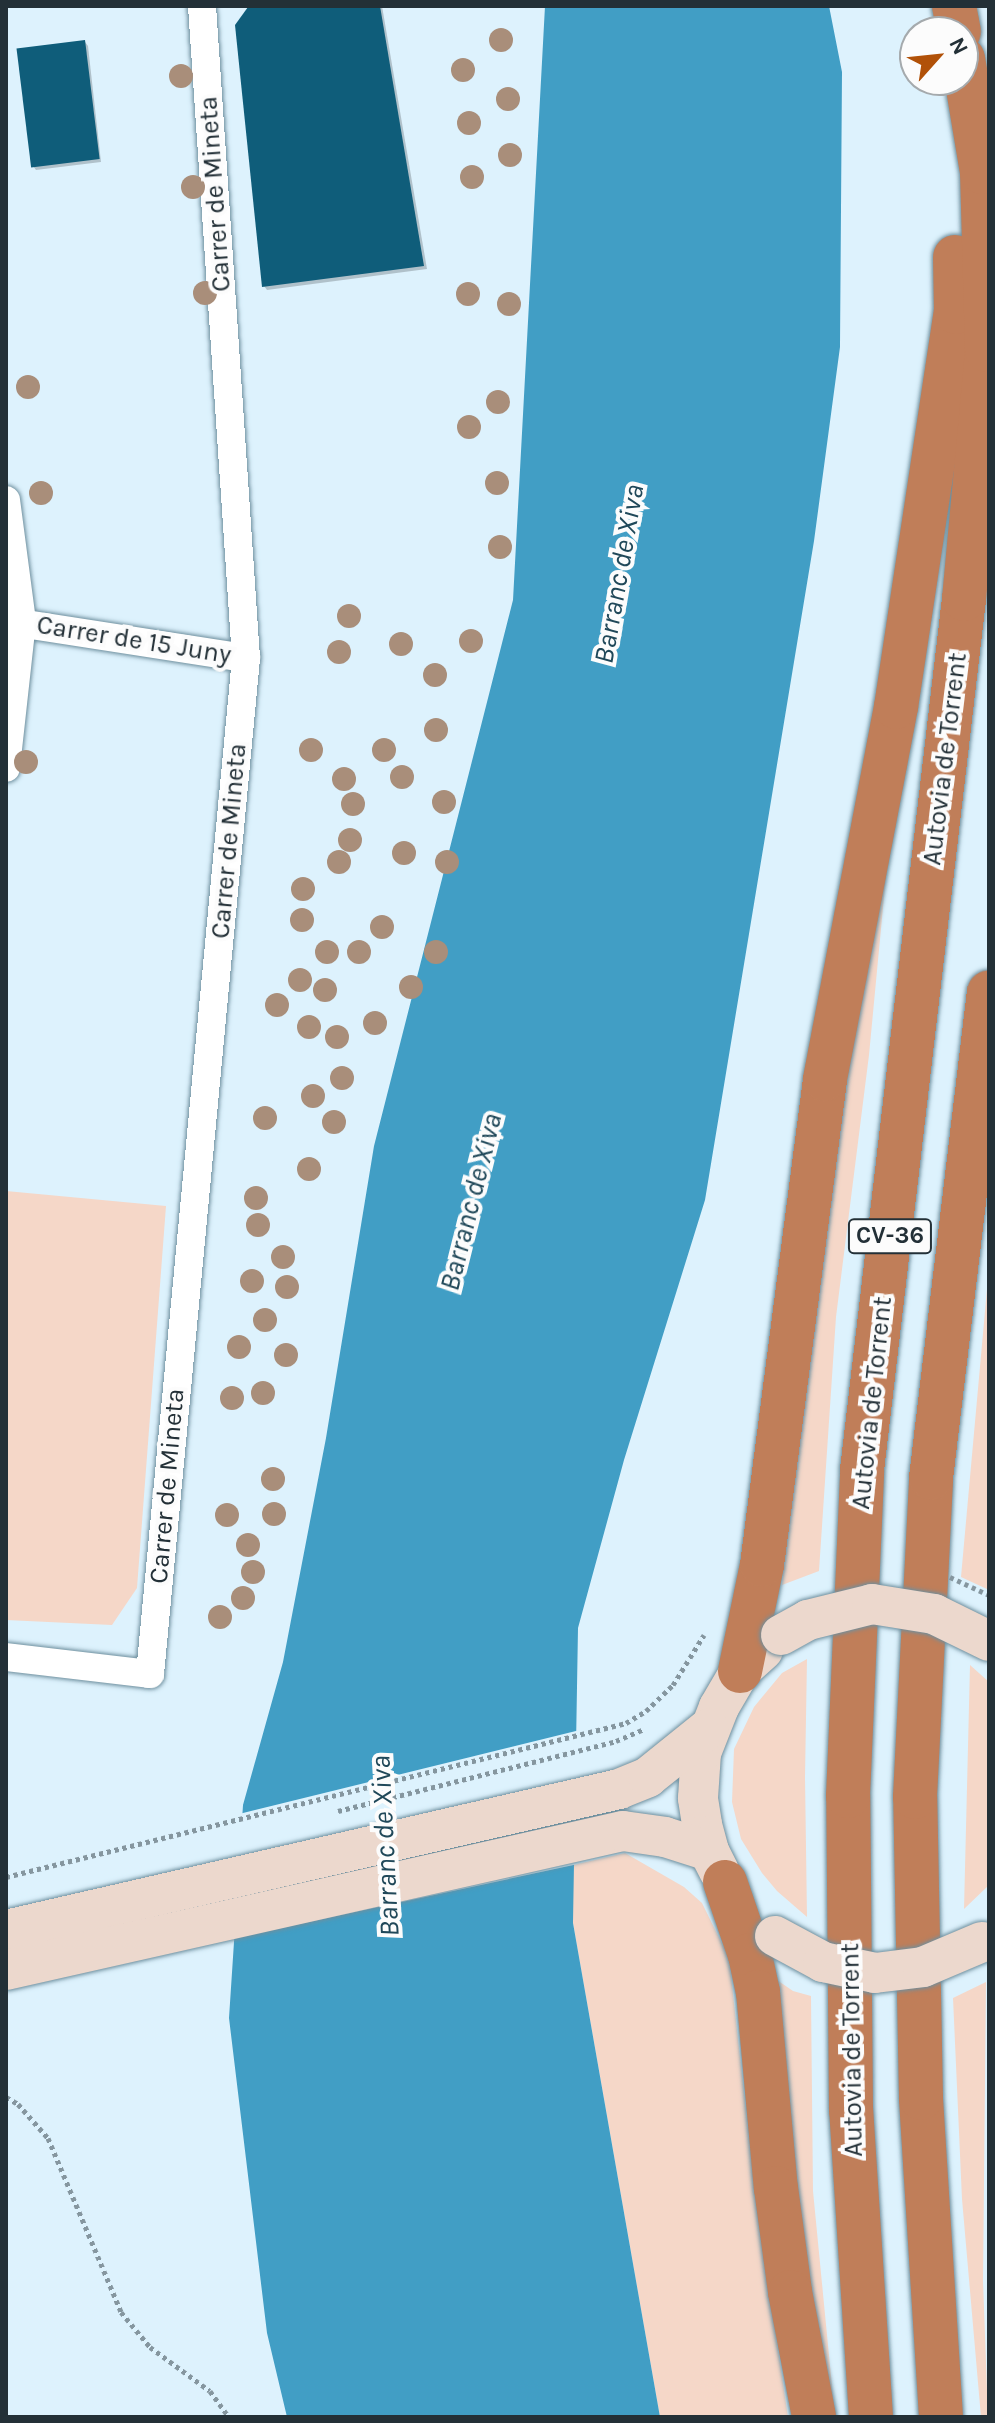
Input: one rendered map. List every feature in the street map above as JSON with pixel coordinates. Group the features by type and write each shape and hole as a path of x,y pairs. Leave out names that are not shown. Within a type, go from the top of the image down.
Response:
{"highway":[{"path":"740,1671 768,1618 825,1079 896,707 956,312 954,178 941,96"},
{"name":"Autovia de Torrent","path":"871,2417 851,2110 849,1781 862,1470 964,599 987,350 982,172 969,96"},
{"name":"CV-36","path":"941,2417 921,2098 915,1797 931,1478 989,992"},
{"path":"717,1867 750,1955 758,1992 776,2188 790,2292 814,2417"}],"main road":[{"path":"768,1618 808,1620 872,1604 934,1614 989,1641"},
{"path":"740,1671 709,1728 701,1753 698,1785 717,1867 749,1914 775,1936 823,1962 875,1973 923,1967 986,1940"},
{"path":"6,1970 130,1922 619,1789 648,1777 709,1728"},
{"path":"6,1930 130,1922 623,1831 665,1837 717,1867"}],"street":[{"name":"Carrer de Mineta","path":"6,1657 150,1674 246,658 202,6"},
{"path":"6,500 14,622 6,768"},
{"name":"Carrer de 15 Juny","path":"14,622 246,658"}],"path":[{"path":"6,1877 615,1726 646,1711 673,1685 720,1614 768,1618"},
{"path":"328,1814 616,1741 648,1727"},
{"path":"6,2097 18,2104 48,2138 121,2312 150,2347 210,2391 229,2417"}],"shaded area":[{"path":"890,834 869,1055 836,1317 819,1571 782,1585 798,1433 825,1233 865,962"},
{"path":"6,1191 166,1206 137,1588 112,1625 6,1620"},
{"path":"989,1267 989,1590 961,1577"},
{"path":"807,1659 807,1917 762,1873 741,1839 732,1802 734,1749 754,1707 782,1673"},
{"path":"970,1665 989,1682 989,1885 964,1909"},
{"path":"625,1853 684,1887 702,1903 729,1958 756,2202 788,2417 660,2417 573,1923 573,1865"},
{"path":"777,1980 793,1991 811,1996 813,2191 835,2417 797,2228"},
{"path":"986,1982 983,2281 988,2417 981,2417 962,2199 953,1998"}],"water":[{"name":"Barranc de Xiva","path":"545,6 829,6 842,72 840,347 814,541 705,1200 624,1460 578,1628 573,1923 660,2417 287,2417 267,2333 229,2018 243,1805 283,1662 326,1438 374,1146 513,600"}],"pier":[{"path":"580,1730 578,1864 230,1939 239,1814"}],"building":[{"path":"380,6 424,266 262,287 235,25 248,7"},
{"path":"85,40 100,159 31,168 17,48"}]}
